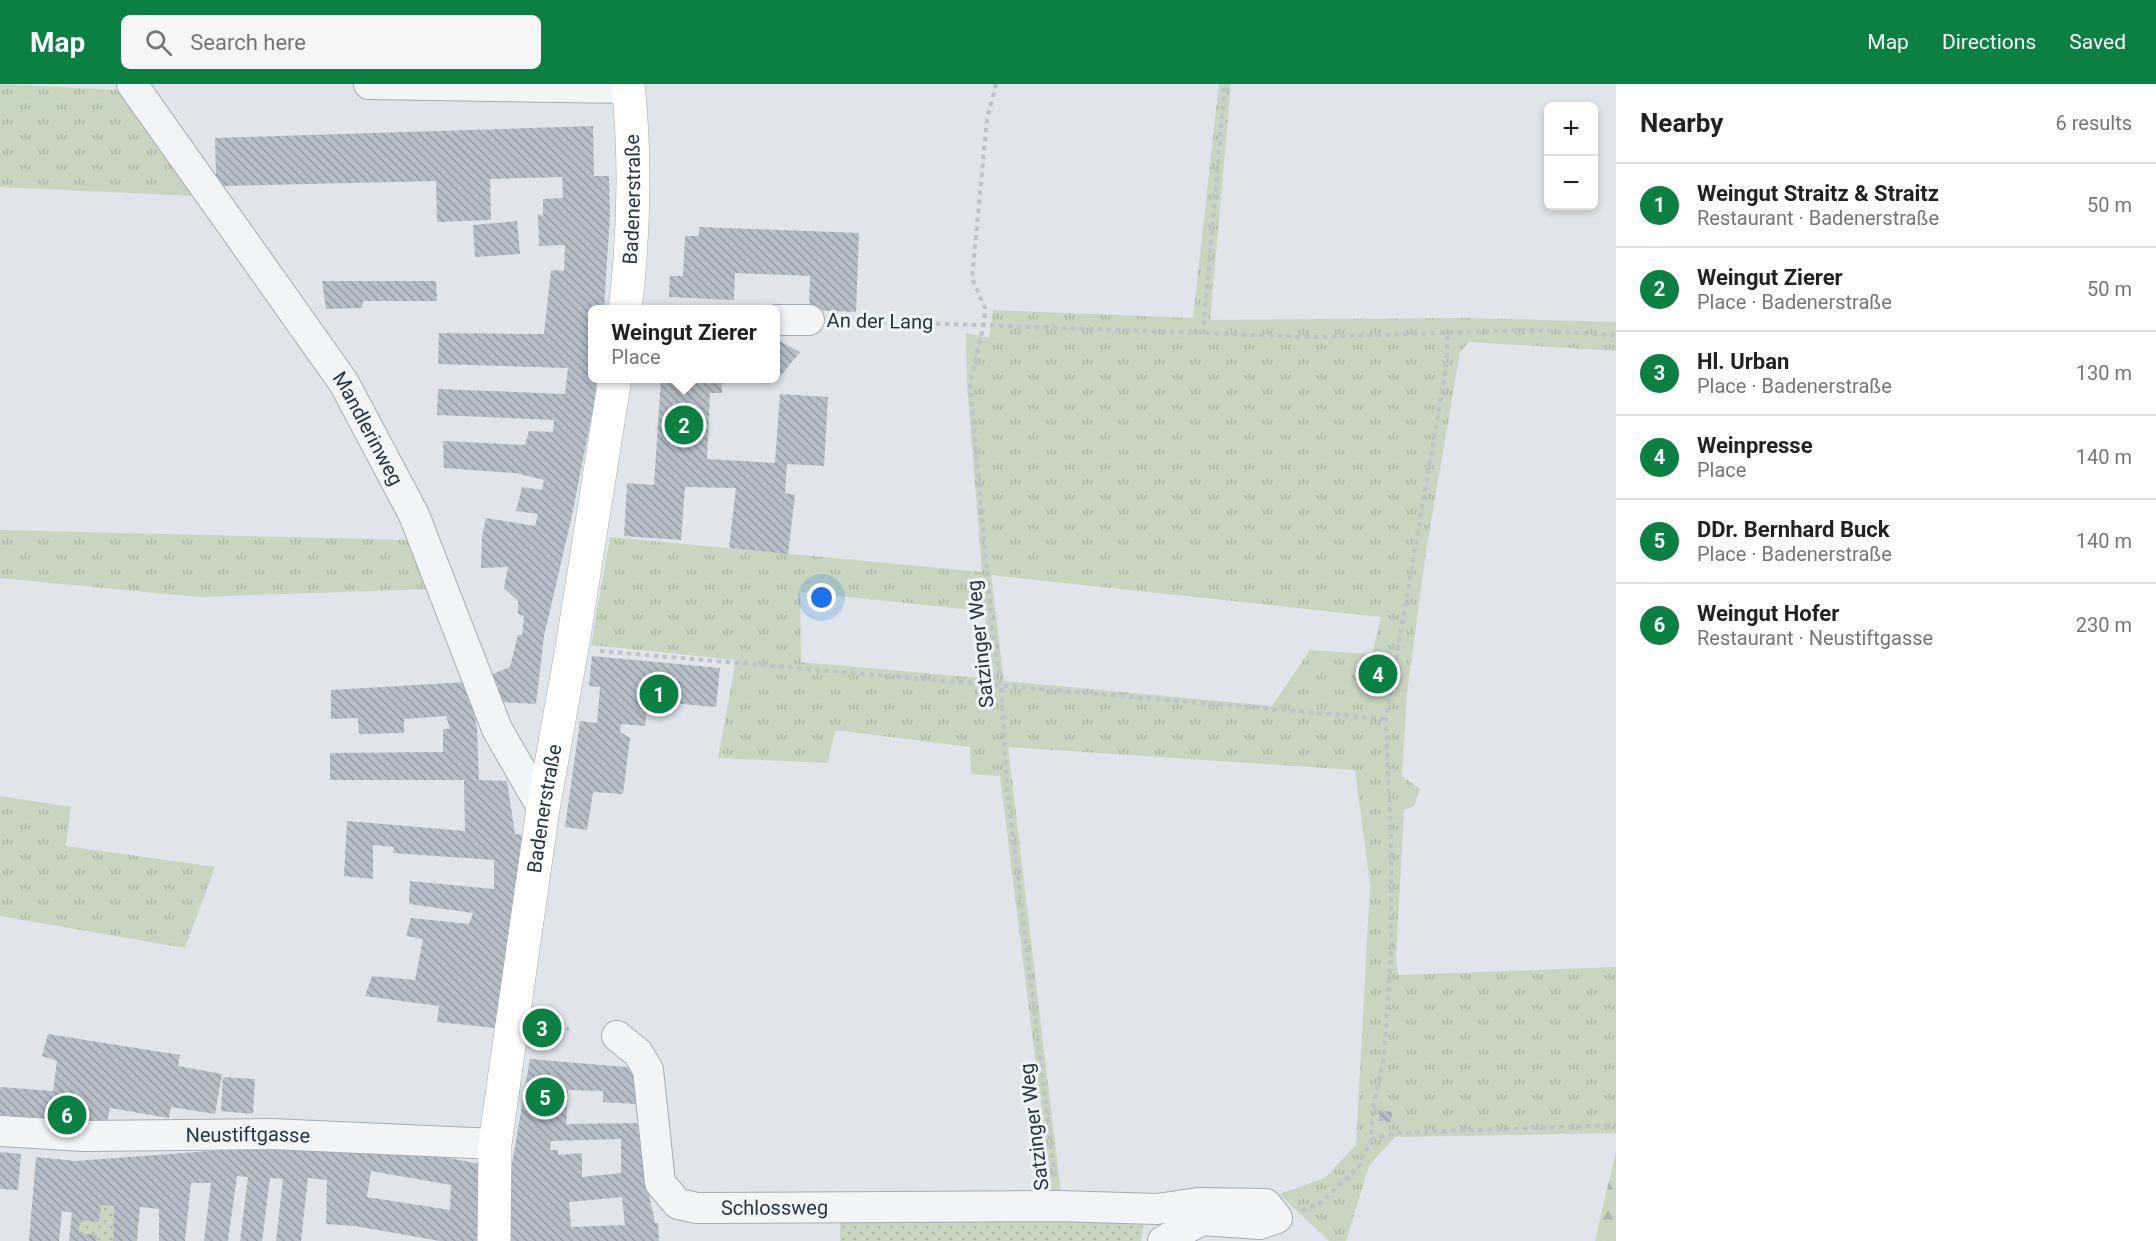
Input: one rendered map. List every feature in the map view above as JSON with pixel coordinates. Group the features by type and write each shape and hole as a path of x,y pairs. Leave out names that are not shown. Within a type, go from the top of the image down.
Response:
{"main road":[{"name":"Badenerstraße","path":"625,305 632,251 633,192 628,86"},
{"name":"Badenerstraße","path":"494,1241 495,1144 543,809 572,648 614,383"}],"street":[{"name":"Mandlerinweg","path":"132,84 344,383 414,515 497,729 543,809"},
{"path":"369,84 628,86"},
{"name":"An der Lang","path":"780,320 809,320"},
{"name":"Schlossweg","path":"617,1036 638,1053 648,1070 660,1183 678,1204 697,1208 1059,1206 1157,1209 1198,1203 1266,1204 1277,1218"},
{"name":"Neustiftgasse","path":"0,1131 84,1136 271,1134 495,1144"},
{"path":"1163,1241 1202,1221 1260,1224 1277,1218"}],"path":[{"name":"Satzinger Weg","path":"996,84 987,119 972,278 985,308 984,323 970,384 992,626 1001,686 1007,788 1059,1206"},
{"path":"1203,334 1224,84"},
{"name":"An der Lang","path":"809,320 984,323 1316,337 1526,330 1616,335"},
{"path":"1277,1218 1320,1203 1358,1168 1371,1139 1372,1112 1384,1057 1391,959 1391,846 1386,718 1446,367 1448,332"},
{"path":"572,648 1386,718"},
{"path":"1371,1139 1396,1133 1616,1125"}],"green space":[{"path":"0,84 117,90 196,196 0,187"},
{"path":"1219,84 1231,84 1210,320 1465,318 1616,322 1616,351 1469,342 1460,352 1426,551 1407,693 1402,776 1420,789 1414,806 1404,810 1396,959 1398,975 1616,967 1616,1133 1395,1137 1369,1166 1346,1241 1329,1241 1279,1194 1325,1178 1356,1145 1370,885 1355,770 1008,747 1062,1202 1053,1201 1000,776 971,774 970,747 835,730 828,763 718,758 736,660 591,645 610,537 982,572 967,384 966,333 989,338 993,310 1193,318","holes":["991,575 1381,617 1372,654 1310,650 1272,706 1004,681","800,592 984,611 992,679 801,662"]},
{"path":"0,530 411,540 431,589 199,597 0,578"},
{"path":"0,796 71,807 66,846 215,867 185,948 0,916"},
{"path":"1616,1151 1616,1241 1595,1241"},
{"path":"101,1205 114,1206 113,1241 96,1241 79,1233 80,1220 99,1222"},
{"path":"840,1218 1144,1220 1141,1241 840,1241"}],"building":[{"path":"593,126 594,176 609,176 610,214 604,305 588,305 588,383 597,383 595,399 571,520 544,636 536,704 501,702 490,675 510,667 518,635 522,635 524,616 518,614 518,601 504,588 508,567 481,568 482,537 486,518 535,526 538,514 516,511 522,487 542,490 544,480 515,473 444,468 443,441 525,445 529,431 553,432 554,420 437,415 438,389 565,394 568,368 438,364 439,333 544,334 551,270 564,271 565,245 539,246 538,214 543,216 543,199 563,198 562,177 490,179 491,220 437,222 436,181 222,186 216,176 215,138"},
{"path":"517,221 520,254 475,257 473,225"},
{"path":"699,227 859,233 856,312 809,310 810,276 735,273 734,300 669,297 670,276 683,276 685,236 699,236"},
{"path":"322,281 436,281 437,301 363,301 362,308 326,309"},
{"path":"780,341 800,352 780,377"},
{"path":"661,383 722,383 722,393 710,393 707,459 775,463 780,394 828,397 824,466 787,464 785,493 795,495 788,554 729,548 736,488 685,487 681,540 624,536 627,483 654,485"},
{"path":"592,656 720,668 716,707 648,701 645,726 621,724 620,732 630,738 623,794 593,792 587,830 565,827 580,721 597,723 600,687 589,686"},
{"path":"468,682 477,728 479,780 507,781 515,834 524,835 496,1028 437,1022 439,1006 365,996 372,976 415,980 423,939 406,936 411,918 469,924 473,913 409,904 410,881 494,889 494,860 393,853 394,847 373,845 373,879 344,876 347,821 465,831 464,780 330,780 330,753 443,752 443,729 450,729 446,716 404,719 404,733 359,734 358,718 331,719 331,690"},
{"path":"48,1034 180,1055 178,1066 222,1074 215,1114 171,1107 169,1118 110,1108 107,1122 0,1115 0,1087 53,1091 57,1061 42,1056"},
{"path":"530,1059 637,1068 636,1104 603,1102 603,1091 568,1090 566,1124 637,1123 644,1171 655,1223 658,1223 659,1241 511,1241 509,1181","holes":["621,1139 621,1173 582,1177 582,1153 558,1155 558,1150 550,1150 551,1141","622,1197 625,1225 571,1227 569,1202"]},
{"path":"223,1077 255,1079 253,1114 221,1111"},
{"path":"1380,1110 1392,1112 1391,1122 1379,1121"},
{"path":"309,1147 428,1154 485,1165 480,1241 440,1241 355,1226 326,1224 327,1180 308,1178 301,1241 276,1241 283,1179 270,1178 262,1241 240,1241 248,1177 237,1176 228,1241 204,1241 211,1183 191,1183 185,1241 159,1241 159,1209 140,1207 137,1241 113,1241 114,1206 101,1205 99,1222 80,1220 79,1233 97,1235 96,1241 69,1241 72,1213 62,1211 59,1241 29,1241 36,1157 76,1161 236,1149","holes":["371,1171 451,1185 450,1210 367,1197"]},
{"path":"0,1152 21,1154 18,1190 0,1189"}],"place":[{"name":"Weingut Zierer","path":"684,425"},
{"name":"Weinpresse","path":"1378,674"},
{"name":"Weingut Straitz & Straitz","path":"659,694"},
{"name":"Hl. Urban","path":"542,1028"},
{"name":"DDr. Bernhard Buck","path":"545,1097"},
{"name":"Weingut Hofer","path":"67,1115"}]}
